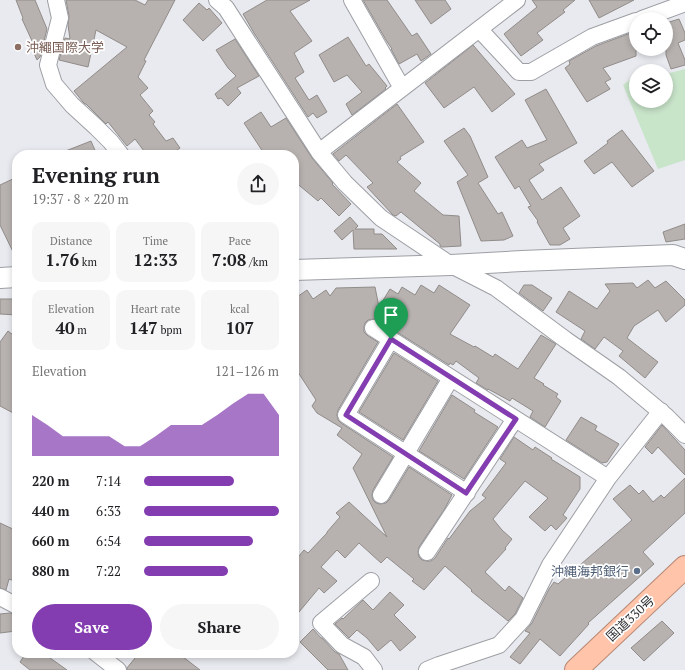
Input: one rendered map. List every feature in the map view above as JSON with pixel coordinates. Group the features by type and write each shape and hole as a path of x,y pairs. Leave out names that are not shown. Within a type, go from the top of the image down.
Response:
{"highway":[{"name":"国道330号","path":"576,670 685,567"}],"street":[{"path":"56,0 60,18 48,65 54,84 72,105 96,127 117,150"},
{"path":"352,0 402,88"},
{"path":"319,152 517,0"},
{"path":"223,3 319,152 345,183 382,218 451,265 496,288 619,377 661,411 685,435"},
{"path":"661,12 683,4"},
{"path":"479,29 519,72 531,72 592,37 629,24"},
{"path":"299,270 673,255 685,258"},
{"path":"0,278 12,278"},
{"path":"373,328 608,478"},
{"path":"391,339 346,415 466,493"},
{"path":"381,495 451,378"},
{"path":"427,670 500,645 523,619 550,565 608,478 661,411"},
{"path":"427,552 516,419"},
{"path":"371,581 321,623 342,645 364,657 374,670"},
{"path":"0,598 12,604"},
{"path":"102,658 118,670"}],"green space":[{"path":"685,69 685,160 658,169 633,108 673,108 673,72"},
{"path":"629,80 629,99 623,85"}],"building":[{"path":"16,0 35,0 47,29 40,57 37,60 30,44 33,43 22,19 23,18"},
{"path":"66,0 135,0 145,5 148,0 175,0 144,60 146,61 138,77 148,88 140,95 153,111 149,115 155,122 153,124 166,141 173,138 180,148 177,150 143,150 135,139 127,146 108,122 106,124 83,102 74,91 127,47 96,30 88,67 59,60 65,38 70,39 68,25 69,16"},
{"path":"267,0 310,0 290,11 312,41 294,53 304,72 295,78 309,100 317,95 327,112 317,118 313,113 308,117 243,14"},
{"path":"363,0 387,0 412,36 417,33 431,54 421,61 417,54 399,64 392,49"},
{"path":"415,0 445,0 451,9 431,24"},
{"path":"532,0 575,0 563,10 565,12 537,33 543,40 521,56 504,34 537,7"},
{"path":"589,0 634,0 599,18"},
{"path":"199,3 207,10 209,8 222,23 203,41 183,20"},
{"path":"679,19 685,33 685,40 678,43 685,60 685,65 673,68 673,64 669,64 666,56 673,56 673,21"},
{"path":"629,34 629,56 636,56 603,68 611,79 605,82 610,89 587,102 565,68 570,64 569,61 596,46"},
{"path":"348,37 366,66 369,64 387,86 385,88 386,89 352,115 346,104 362,92 347,75 334,82 319,55"},
{"path":"235,39 259,76 237,88 241,93 228,106 221,98 218,99 215,94 236,76 228,68 216,50"},
{"path":"473,45 515,94 492,112 474,87 444,108 425,83"},
{"path":"546,89 577,143 539,164 544,170 529,180 542,200 561,187 580,216 563,228 570,239 560,245 550,245 537,222 538,221 528,207 531,206 519,186 515,189 495,157 522,140 527,148 547,140 525,100"},
{"path":"397,104 424,142 400,157 401,159 397,162 421,183 414,191 443,215 459,216 461,246 442,247 401,212 396,216 393,215 367,187 373,183 346,155 339,161 333,154"},
{"path":"261,112 271,127 286,118 312,158 333,183 332,184 351,204 339,216 321,198 318,201 299,185 299,150 262,150 244,123"},
{"path":"464,128 470,136 488,177 478,183 498,214 502,212 513,236 504,240 481,241 457,182 468,175 444,141"},
{"path":"622,130 654,171 632,187 612,162 594,174 584,161 608,143 607,141"},
{"path":"91,141 95,150 68,150"},
{"path":"12,179 12,250 0,225 0,185"},
{"path":"350,217 358,226 355,229 374,229 374,234 382,234 397,249 354,249 353,230 342,240 334,231"},
{"path":"685,224 685,239 666,242 663,232"},
{"path":"648,280 655,288 666,281 685,300 685,305 666,322 658,310 634,326 627,338 658,362 645,378 619,356 623,351 604,337 595,349 581,339 585,331 556,312 569,291 597,309 610,291 605,284 633,283 637,288"},
{"path":"421,285 434,293 439,285 470,305 450,334 474,347 475,346 493,357 495,354 518,369 541,335 556,344 534,378 558,394 556,397 561,401 545,427 530,417 533,411 512,398 510,401 476,383 479,378 456,361 453,365 450,363 449,365 378,320 368,320 365,323 364,332 378,342 338,410 337,415 338,420 341,423 393,457 373,490 373,500 376,503 386,503 389,500 409,467 452,495 444,510 419,547 419,557 422,560 431,561 435,558 448,538 449,539 470,511 486,498 482,495 506,463 500,459 514,437 533,450 535,447 580,477 580,489 563,515 567,518 556,530 551,525 545,531 529,517 548,498 525,481 493,519 512,539 505,548 506,549 485,572 505,591 509,586 523,598 515,614 508,621 471,591 472,590 445,566 424,590 412,581 414,579 387,557 381,563 359,543 345,558 337,550 321,567 337,581 324,593 319,588 299,612 299,556 304,550 308,553 327,533 340,517 336,513 349,502 387,537 353,468 362,454 337,435 342,428 317,413 312,406 316,400 299,374 299,296 307,290 313,299 326,290 330,296 336,288 375,287 379,307 390,289 398,294 402,287 415,295"},
{"path":"524,285 532,285 552,298 543,311 519,293"},
{"path":"0,299 12,299 12,315 0,314"},
{"path":"8,331 12,334 12,412 0,406 0,342"},
{"path":"394,353 438,381 403,440 359,412"},
{"path":"452,395 475,410 474,412 498,427 464,479 419,451"},
{"path":"581,417 597,426 595,430 619,444 607,462 602,463 566,440"},
{"path":"662,425 685,450 685,475 658,447 652,454 645,447"},
{"path":"685,478 685,513 643,552 654,564 588,623 589,624 560,656 540,639 520,664 510,657 530,633 525,631 532,623 554,582 558,584 632,520 613,499 630,485 639,494 643,490 653,502 661,495 664,498"},
{"path":"0,523 12,529 12,580 9,579 6,590 0,588"},
{"path":"390,592 404,605 394,615 416,637 400,651 391,640 378,651 367,638 357,630 349,638 335,624 342,618 343,619 363,600 373,610"},
{"path":"0,614 12,614 12,632 0,633"},
{"path":"662,621 674,633 644,661 631,648"},
{"path":"313,629 335,652 339,654 348,670 328,670 300,642"},
{"path":"23,658 50,658 67,670 30,670 20,662"},
{"path":"135,658 184,658 200,670 127,670"}],"place":[{"name":"沖繩国際大学","path":"18,47"},
{"name":"沖縄海邦銀行","path":"637,571"}],"route":[{"path":"391,339 516,419 466,493 346,415 391,339"}]}
